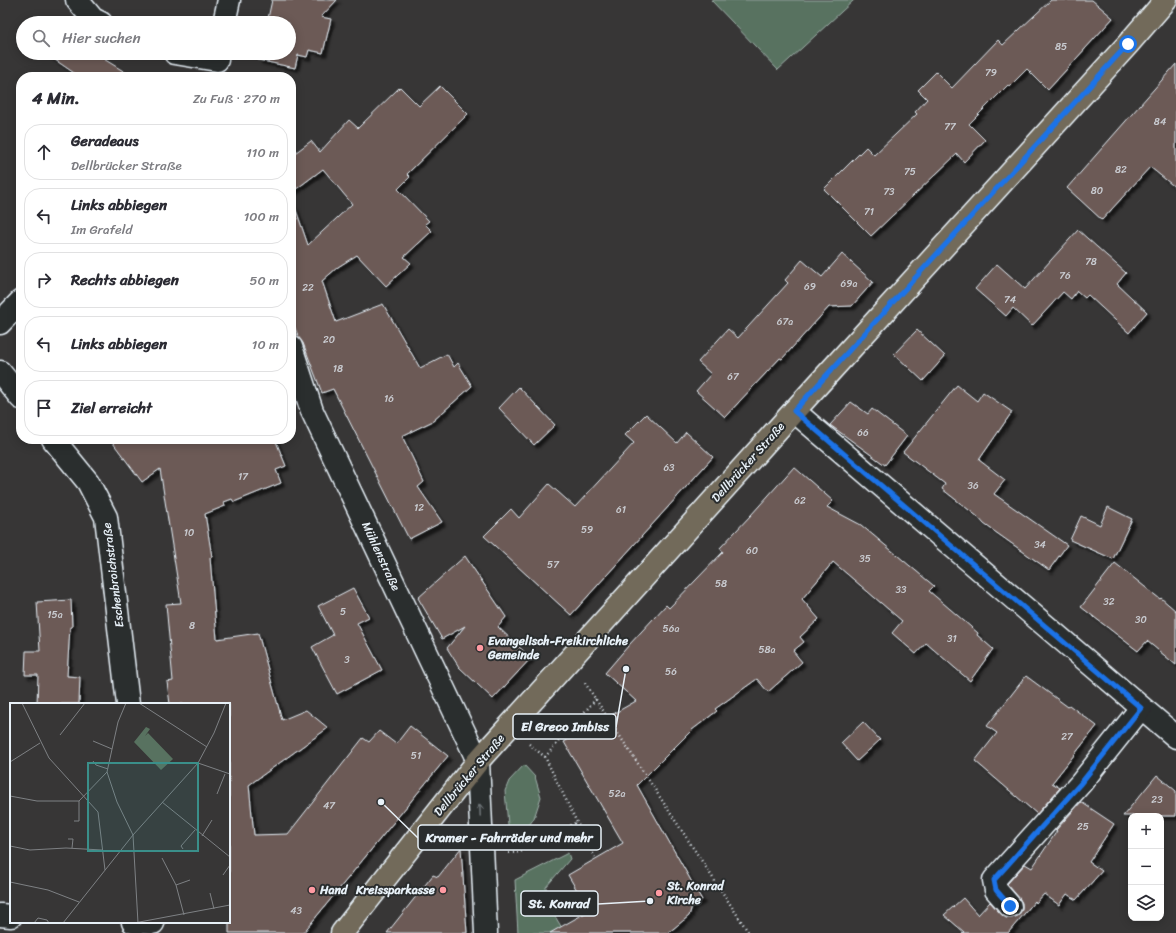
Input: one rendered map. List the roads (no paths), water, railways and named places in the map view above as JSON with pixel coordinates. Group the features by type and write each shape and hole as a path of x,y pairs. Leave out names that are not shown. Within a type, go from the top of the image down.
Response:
{"main road":[{"name":"Dellbrücker Straße","path":"342,933 478,761 1166,0"}],"street":[{"path":"77,0 90,16"},
{"path":"226,16 229,0"},
{"path":"204,60 216,63"},
{"path":"0,323 16,306"},
{"name":"Mühlenstraße","path":"296,362 312,411 478,761"},
{"path":"0,372 16,392"},
{"path":"794,411 1176,737"},
{"name":"Eschenbroichstraße","path":"58,444 88,482 106,517 128,703"},
{"path":"1010,906 996,890 994,880 1081,783 1141,708"},
{"path":"478,761 486,933"},
{"path":"0,915 10,916"}],"place":[{"name":"Evangelisch-Freikirchliche Gemeinde","path":"480,648"},
{"name":"El Greco Imbiss","path":"626,669"},
{"name":"Kramer - Fahrräder und mehr","path":"381,802"},
{"name":"Hand","path":"312,890"},
{"name":"Kreissparkasse","path":"443,890"},
{"name":"St. Konrad Kirche","path":"659,893"},
{"name":"St. Konrad","path":"650,901"}]}
